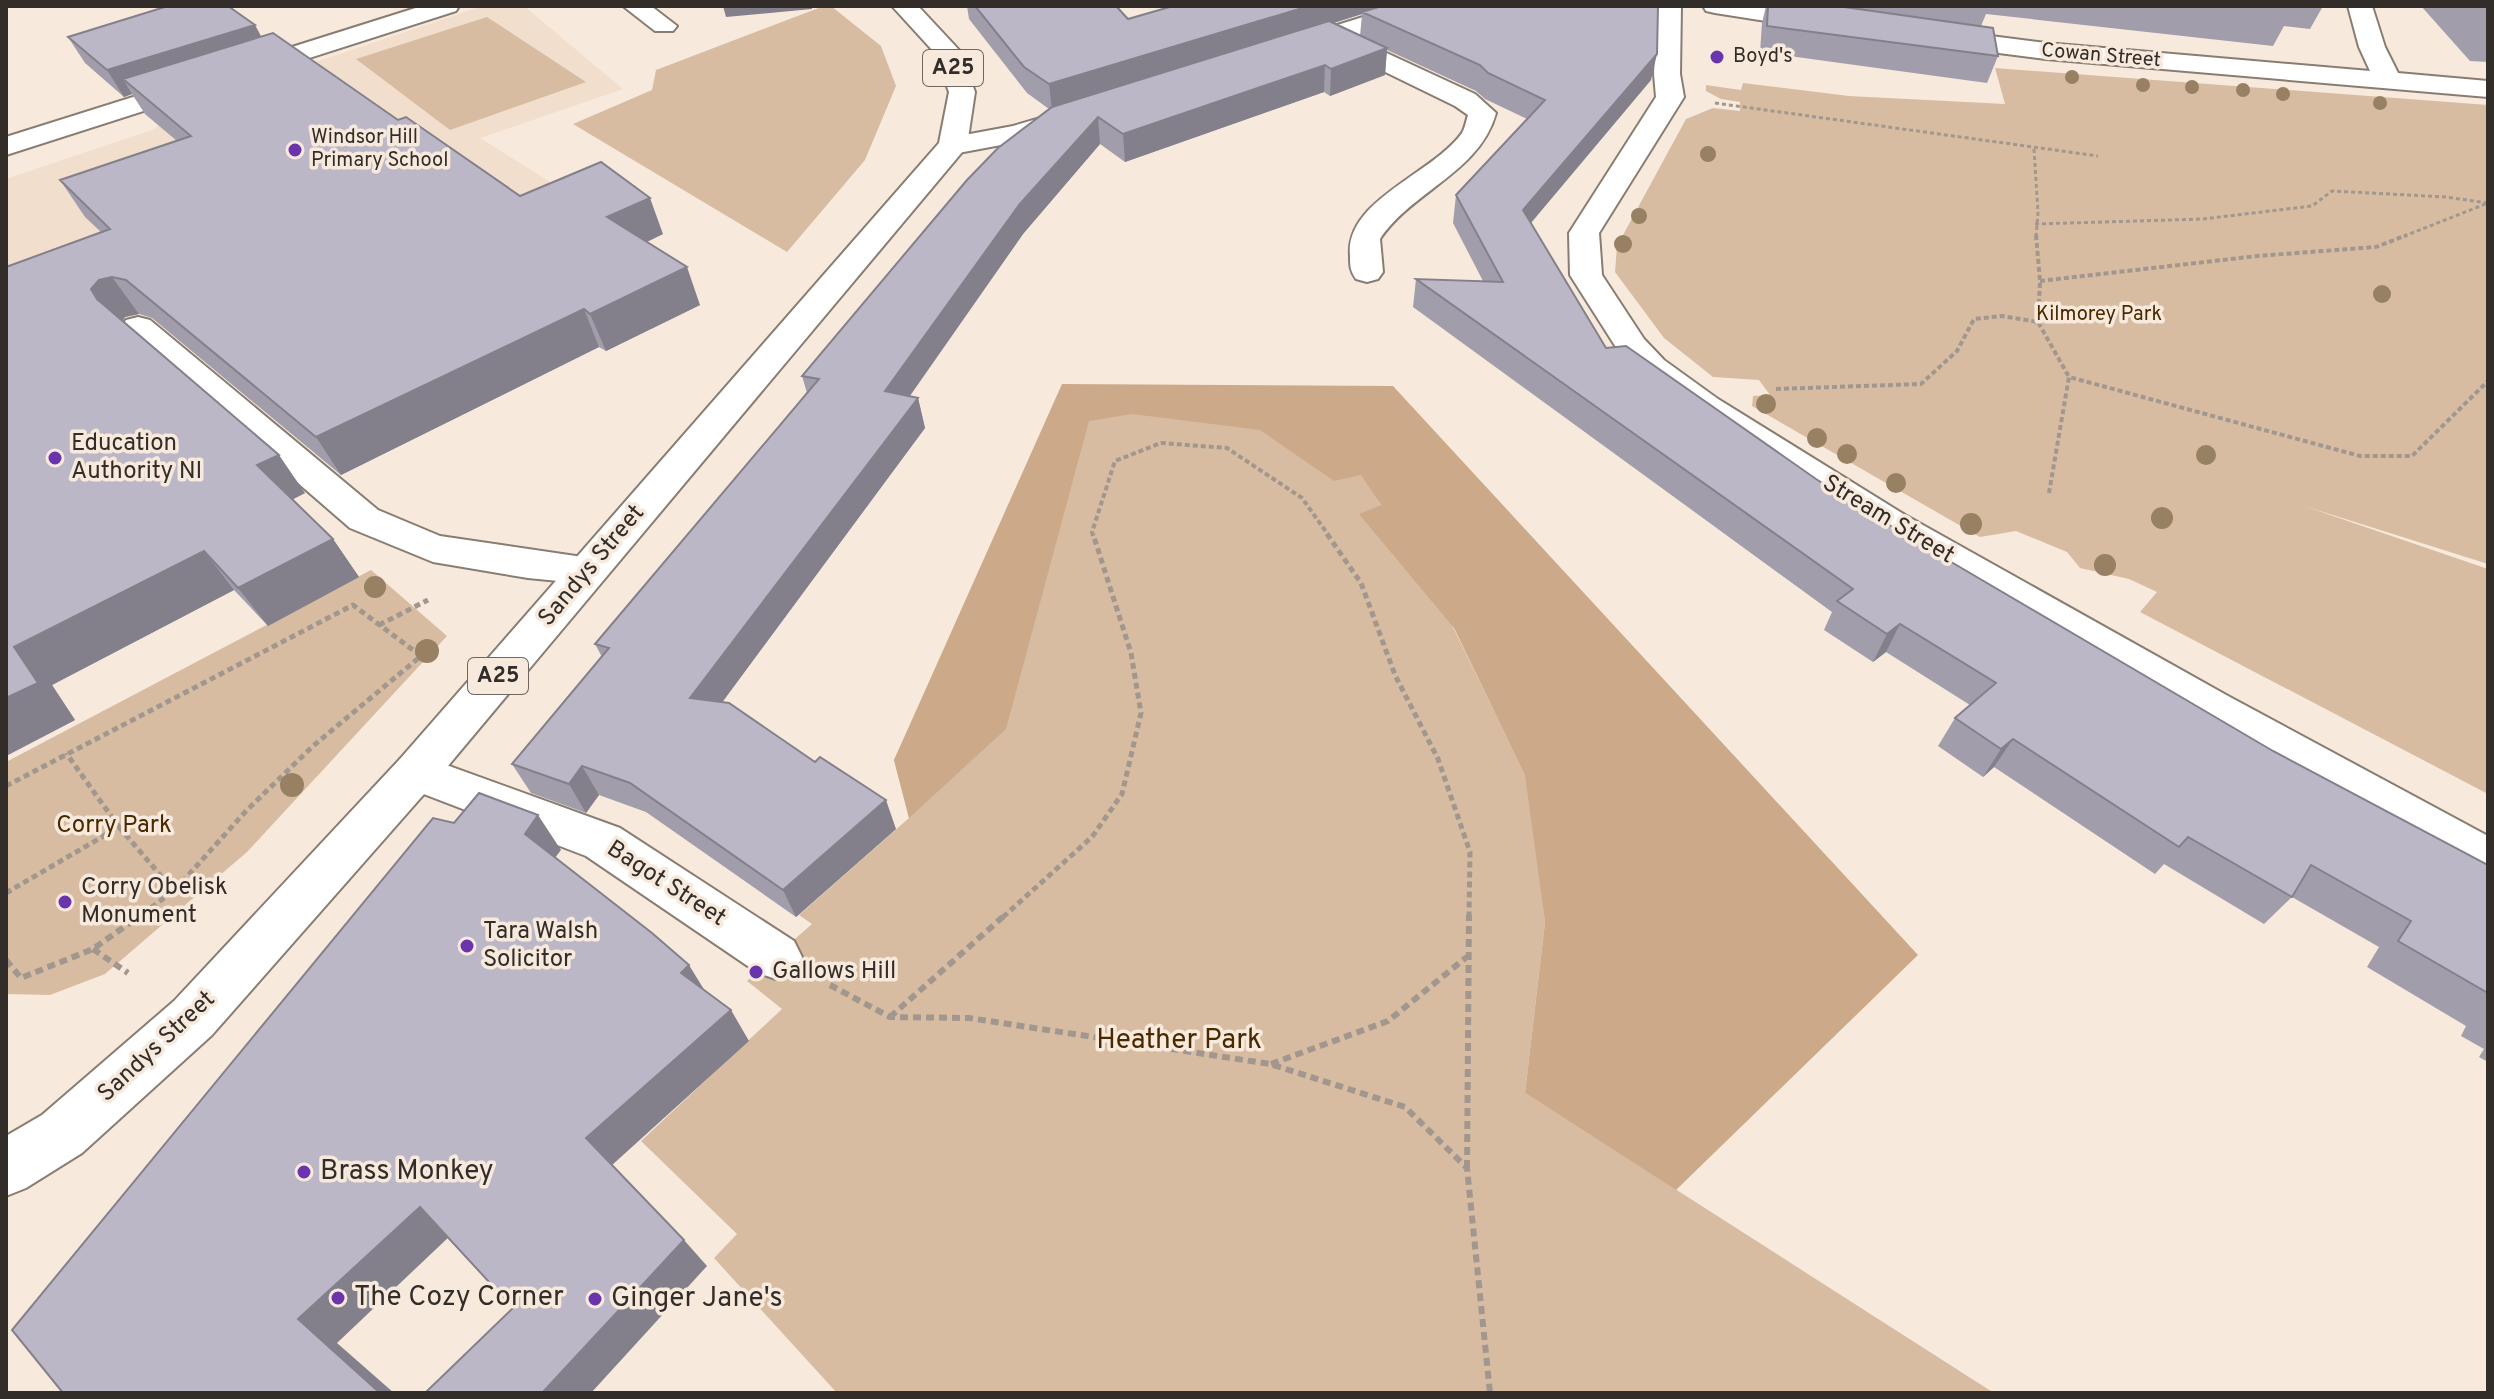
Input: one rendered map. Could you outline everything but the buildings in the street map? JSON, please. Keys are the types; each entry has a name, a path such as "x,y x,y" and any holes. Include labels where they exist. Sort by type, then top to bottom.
{"street":[{"path":"6,146 447,6"},
{"path":"635,6 664,26"},
{"name":"A25","path":"904,6 946,50 962,92 953,145"},
{"path":"1270,54 1424,6"},
{"name":"Stream Street","path":"1669,6 1667,74 1670,97 1584,233 1586,275 1631,345 1652,367 1705,407 1891,524 2212,708 2488,860"},
{"path":"1715,6 1761,9 1852,26"},
{"path":"2360,6 2372,47 2389,82"},
{"name":"Cowan Street","path":"1910,34 2010,47 2488,89"},
{"path":"1330,35 1376,60 1465,100 1482,113 1476,134 1449,162 1382,213 1364,239 1367,272"},
{"path":"953,145 1017,134 1091,111"},
{"name":"Sandys Street","path":"6,1168 62,1134 193,1018 416,772 953,145"},
{"path":"138,327 364,519 433,548 589,570"},
{"name":"Bagot Street","path":"416,772 603,842 776,957"}],"path":[{"path":"1710,103 2098,156"},
{"path":"2034,149 2038,212 2035,224 2040,281 2038,322 2069,377 2049,493"},
{"path":"2035,224 2203,219 2312,206 2332,191 2446,197 2488,203"},
{"path":"2040,281 2257,256 2376,247 2488,203"},
{"path":"1765,389 1921,384 1957,351 1974,319 2002,316 2038,322"},
{"path":"2069,377 2360,456 2412,456 2488,381"},
{"path":"890,1017 1092,837 1122,794 1141,713 1131,653 1092,532 1115,461 1161,443 1227,448 1302,498 1361,583 1395,675 1438,759 1470,852 1467,1168 1490,1393"},
{"path":"6,786 353,605 421,656 313,746 246,811 174,891 93,949 21,978 6,960"},
{"path":"66,753 119,827 174,891"},
{"path":"6,893 119,827"},
{"path":"93,949 128,973"},
{"path":"1270,1064 1388,1021 1468,956"},
{"path":"776,957 890,1017 969,1018 1270,1064 1405,1107 1467,1168"}],"shaded area":[{"name":"Windsor Hill Primary School","path":"482,6 524,6 623,89 480,138 558,187 323,283 6,306 6,179 155,129 170,111"},
{"path":"1062,384 1393,386 1918,955 1676,1190 1525,1093 1545,922 1525,775 1454,628 1359,514 1381,505 1361,475 1334,481 1260,430 1132,414 1089,421 1006,729 909,818 894,760"}],"green space":[{"path":"824,6 831,6 881,46 896,86 865,160 787,252 573,124 652,90 656,70"},
{"path":"487,17 586,82 450,130 356,59"},
{"name":"Kilmorey Park","path":"1995,68 2488,105 2488,564 2304,506 2488,569 2488,794 2140,612 2157,592 2129,579 2080,568 2067,552 2016,531 1980,537 1752,406 1753,396 1770,395 1759,380 1713,377 1664,338 1615,272 1617,246 1686,119 1713,108 1740,111 1740,102 1721,99 1706,91 1706,85 1741,90 1743,83 1849,96 2005,104"},
{"name":"Heather Park","path":"1069,385 1260,400 1364,477 1450,621 1528,780 1545,922 1525,1093 1994,1393 837,1393 714,1258 737,1234 641,1141 782,1009 747,981 812,924 799,915 909,818 894,760"},
{"name":"Corry Park","path":"371,570 447,636 247,852 105,974 50,995 6,994 6,762"}],"place":[{"name":"Boyd's","path":"1717,57"},
{"name":"Windsor Hill Primary School","path":"295,150"},
{"name":"Education Authority NI","path":"55,458"},
{"name":"Corry Obelisk Monument","path":"65,902"},
{"name":"Tara Walsh Solicitor","path":"467,946"},
{"name":"Gallows Hill","path":"756,972"},
{"name":"Brass Monkey","path":"304,1172"},
{"name":"The Cozy Corner","path":"338,1298"},
{"name":"Ginger Jane's","path":"595,1299"}]}
